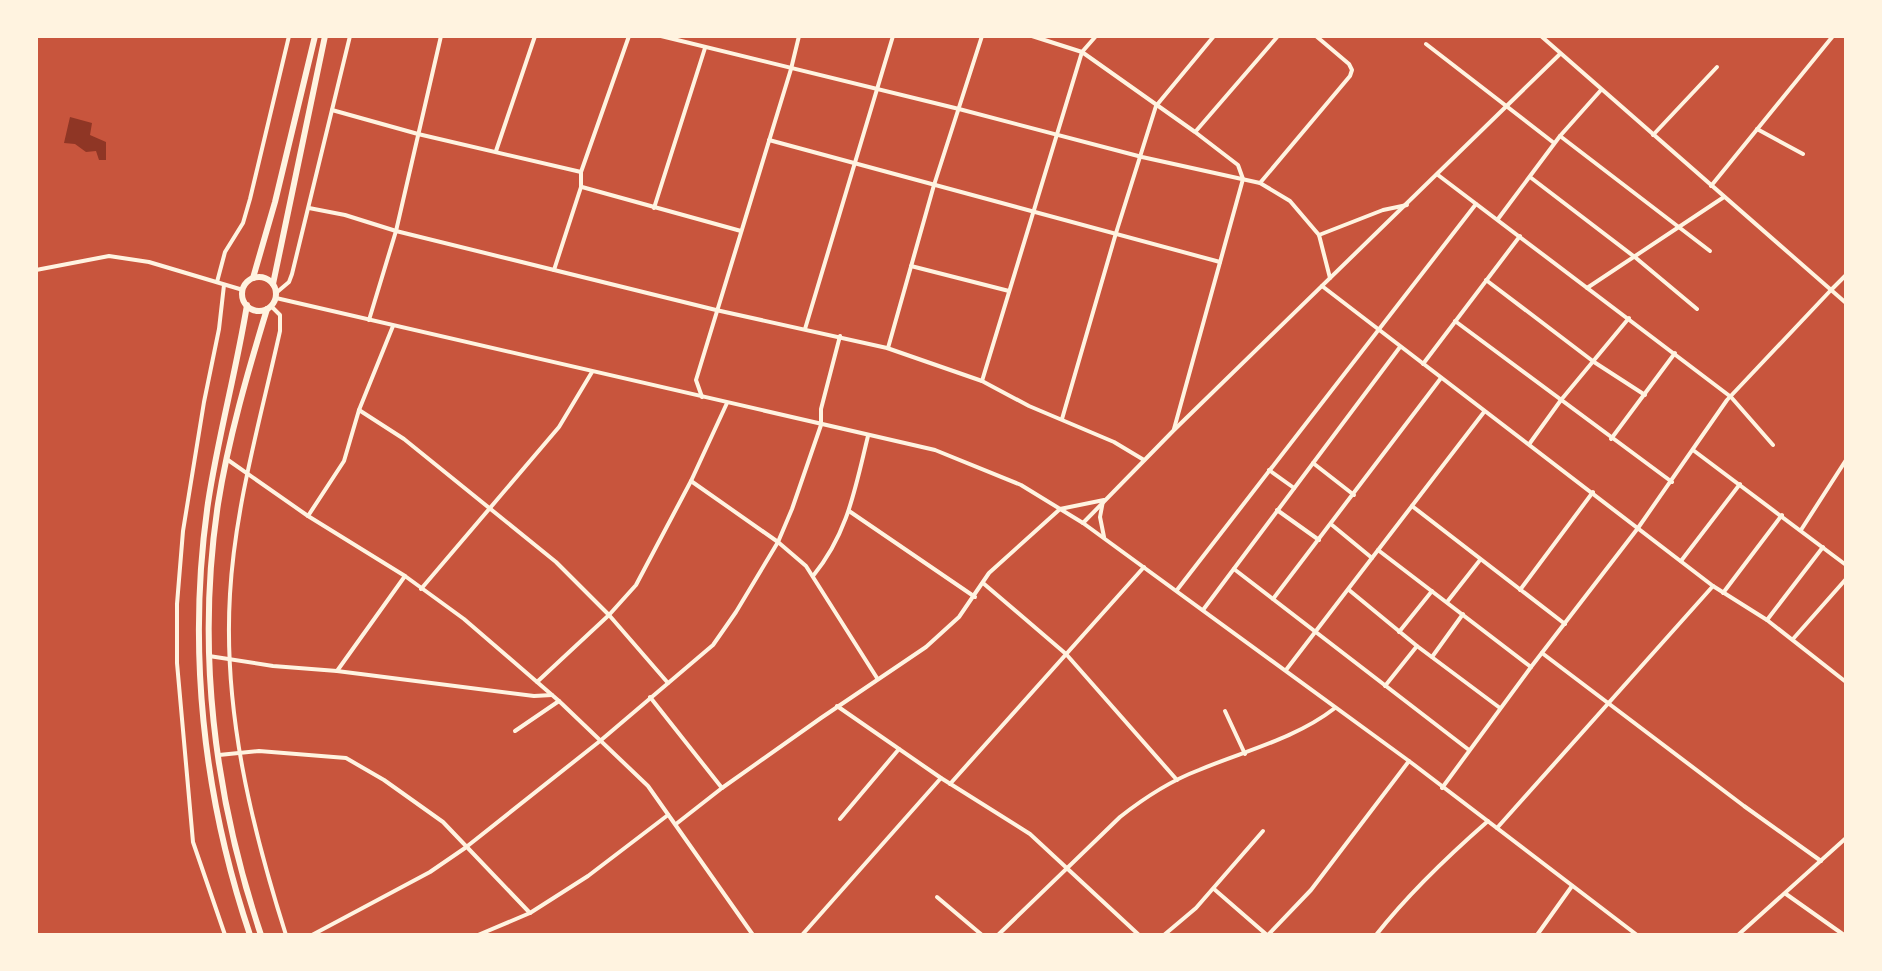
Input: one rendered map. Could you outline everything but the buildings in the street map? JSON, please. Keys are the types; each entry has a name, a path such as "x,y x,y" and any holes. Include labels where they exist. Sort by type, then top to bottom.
{"main road":[{"path":"269,307 258,311 247,305 243,290 253,278 283,174 315,36"},
{"path":"261,935 233,842 220,779 211,705 210,574 218,503 269,307 276,295 273,284 325,36"},
{"path":"253,278 265,278 273,284"},
{"path":"247,305 208,501 198,615 200,690 210,780 235,891 250,935"}],"street":[{"path":"216,283 225,252 243,223 289,36"},
{"path":"350,36 289,282 276,295 393,326 935,450 1021,485 1083,523 1177,590 1637,935"},
{"path":"369,320 396,231 441,36"},
{"path":"496,151 535,36"},
{"path":"554,270 581,187 581,172 629,36"},
{"path":"661,36 1142,157 1260,183 1290,201 1319,235 1330,278"},
{"path":"702,397 696,380 799,36"},
{"path":"805,330 893,36"},
{"path":"887,348 934,185 982,36"},
{"path":"1032,36 1082,52 1238,165 1243,179 1173,431"},
{"path":"982,381 1082,52 1096,36"},
{"path":"1062,419 1156,106 1214,36"},
{"path":"1195,132 1278,36"},
{"path":"1260,183 1350,76 1352,70 1349,64 1316,36"},
{"path":"1541,36 1846,303"},
{"path":"1711,186 1833,36"},
{"path":"1426,44 1505,108 1555,143"},
{"path":"654,208 705,48"},
{"path":"1083,523 1173,431 1560,54"},
{"path":"1653,135 1717,67"},
{"path":"1498,220 1560,136 1601,90"},
{"path":"332,110 418,134 581,172"},
{"path":"1757,129 1803,154"},
{"path":"1560,136 1710,251"},
{"path":"769,140 1220,262"},
{"path":"1438,175 1731,397 1773,445"},
{"path":"1530,177 1697,309"},
{"path":"581,187 741,231"},
{"path":"1587,288 1724,197"},
{"path":"1177,590 1476,204"},
{"path":"1319,235 1374,213 1407,205"},
{"path":"309,208 716,310 887,348 982,381 1029,406 1114,442 1144,460"},
{"path":"1423,364 1520,236"},
{"path":"36,270 109,256 149,262 243,290"},
{"path":"911,266 1010,291"},
{"path":"1442,788 1672,482 1731,397 1846,275"},
{"path":"1486,280 1594,362 1645,395"},
{"path":"224,285 183,531 177,604 177,663 193,842 225,935"},
{"path":"1322,286 1713,586 1767,620 1846,682"},
{"path":"269,307 280,315 280,331 248,474 230,594 230,659 240,753 264,865 286,935"},
{"path":"1530,443 1629,318"},
{"path":"1455,321 1672,482"},
{"path":"308,516 344,461 359,410 393,326"},
{"path":"312,935 430,872 465,848 600,741 713,645 778,542 792,509 821,425 821,409 840,336"},
{"path":"1203,610 1400,347"},
{"path":"1611,439 1675,353"},
{"path":"421,589 559,427 592,372"},
{"path":"1273,599 1441,378"},
{"path":"537,682 609,615 636,585 691,481 727,403"},
{"path":"359,410 404,439 437,469 491,508 556,562 609,615 668,683"},
{"path":"1286,670 1484,411"},
{"path":"813,576 832,553 849,511 868,436"},
{"path":"1693,450 1846,565"},
{"path":"228,460 308,516 405,576 464,619 559,701 648,786 753,935"},
{"path":"1801,530 1846,460"},
{"path":"1313,463 1354,495"},
{"path":"1269,470 1294,488"},
{"path":"691,481 778,542 806,566 877,678"},
{"path":"1681,561 1740,484"},
{"path":"1520,590 1593,492"},
{"path":"676,824 837,706 926,647 959,617 989,573 1060,509 1104,501"},
{"path":"1104,501 1100,517 1105,539"},
{"path":"1412,506 1565,624"},
{"path":"1277,510 1319,540"},
{"path":"849,511 975,597"},
{"path":"1723,593 1782,515"},
{"path":"1332,525 1372,558"},
{"path":"1767,620 1823,547"},
{"path":"1378,550 1531,667"},
{"path":"1447,602 1480,559"},
{"path":"950,784 1144,567"},
{"path":"1234,569 1469,750"},
{"path":"337,671 405,576"},
{"path":"1793,639 1846,579"},
{"path":"983,583 1066,654 1177,780"},
{"path":"1497,828 1713,586"},
{"path":"1349,590 1500,708"},
{"path":"1399,632 1432,591"},
{"path":"1432,657 1463,614"},
{"path":"1385,686 1417,646"},
{"path":"1542,653 1821,861"},
{"path":"209,656 534,696 552,695"},
{"path":"650,697 722,788"},
{"path":"515,731 559,701"},
{"path":"837,706 950,784 1030,834 1139,935"},
{"path":"998,935 1131,809 1177,780 1245,754 1322,718 1335,708"},
{"path":"1225,711 1245,754"},
{"path":"840,819 899,749"},
{"path":"218,755 259,751 346,758 436,816 530,913"},
{"path":"1214,889 1268,935 1311,890 1409,761"},
{"path":"802,935 941,778"},
{"path":"478,935 530,913 588,876 669,814"},
{"path":"1376,935 1395,910 1451,853 1488,821"},
{"path":"1164,935 1196,908 1263,831"},
{"path":"1738,935 1846,838"},
{"path":"1537,935 1572,886"},
{"path":"1786,894 1844,935"},
{"path":"937,897 982,935"}],"shaded area":[{"path":"70,117 92,123 90,135 106,142 106,160 99,160 96,151 86,152 75,144 64,143"}]}
